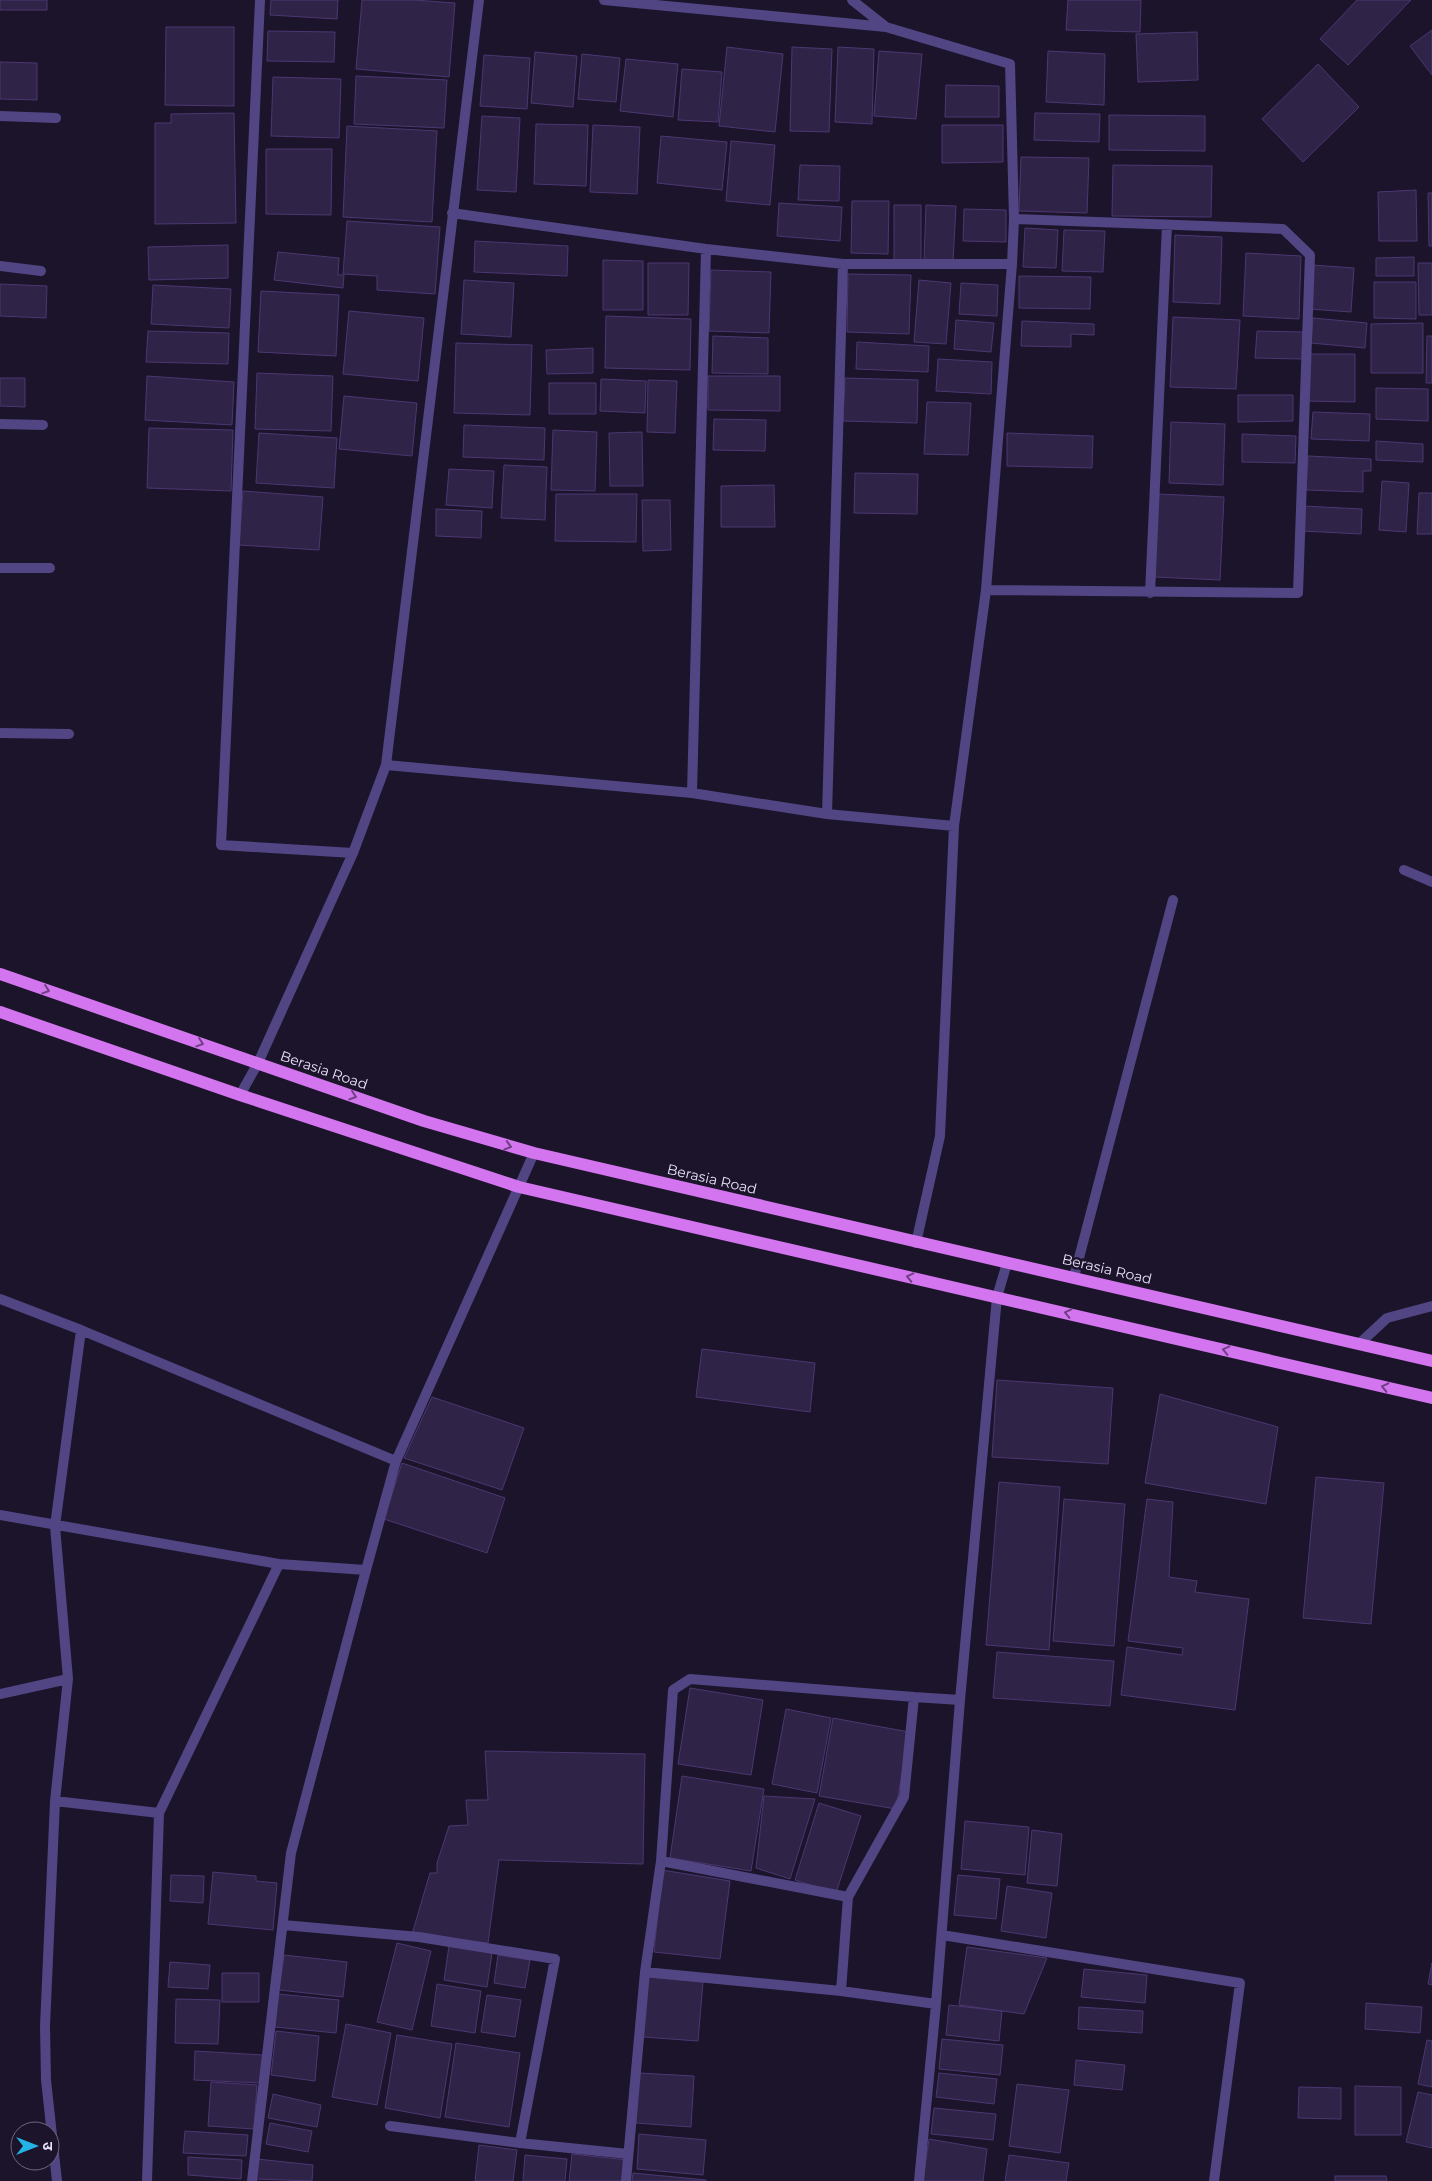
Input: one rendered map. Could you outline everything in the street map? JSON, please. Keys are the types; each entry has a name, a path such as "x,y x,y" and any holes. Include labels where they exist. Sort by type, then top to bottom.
{"main road":[{"name":"Berasia Road","path":"0,974 424,1121 534,1153 1432,1361"},
{"path":"0,1012 240,1095 519,1187 1432,1398"}],"street":[{"path":"260,0 221,845 353,853"},
{"path":"240,1095 258,1063 353,853 386,765 479,0"},
{"path":"604,0 886,27 1010,64 1014,219 1012,264 986,590 954,826 940,1136 916,1243"},
{"path":"852,0 886,27"},
{"path":"0,116 56,118"},
{"path":"452,213 706,249 843,264 1012,264"},
{"path":"986,590 1298,592 1310,255 1283,229 1014,219"},
{"path":"1150,592 1167,225"},
{"path":"692,793 706,249"},
{"path":"827,814 843,264"},
{"path":"0,266 41,271"},
{"path":"0,424 43,425"},
{"path":"0,568 50,568"},
{"path":"0,733 69,734"},
{"path":"386,765 692,793 827,814 954,826"},
{"path":"1404,870 1432,882"},
{"path":"1074,1277 1173,900"},
{"path":"252,2181 291,1853 366,1570 396,1461 534,1153"},
{"path":"918,2181 936,2004 960,1700 997,1297 1007,1263"},
{"path":"0,1299 81,1330 396,1461"},
{"path":"1359,1344 1387,1318 1432,1306"},
{"path":"57,2181 46,2080 45,2035 55,1802 68,1679 55,1526 81,1330"},
{"path":"0,1515 280,1564 366,1570"},
{"path":"147,2181 159,1813 280,1564"},
{"path":"0,1694 68,1679"},
{"path":"626,2181 645,1972 661,1861 673,1690 690,1679 960,1700"},
{"path":"841,1991 848,1897 904,1797 914,1697"},
{"path":"55,1802 159,1813"},
{"path":"661,1861 848,1897"},
{"path":"283,1925 419,1937 555,1959 520,2143"},
{"path":"942,1935 1240,1983 1214,2181"},
{"path":"645,1972 841,1991 936,2004"},
{"path":"390,2126 520,2143 628,2154"}],"building":[{"path":"0,0 47,0 47,10 0,10"},
{"path":"271,0 338,0 337,19 270,15"},
{"path":"362,0 414,0 455,3 449,77 356,69"},
{"path":"1068,0 1141,0 1140,32 1066,30"},
{"path":"1357,0 1411,0 1348,65 1320,39"},
{"path":"166,27 234,27 234,106 165,105"},
{"path":"1432,30 1432,75 1410,46"},
{"path":"268,31 335,32 334,62 267,61"},
{"path":"1197,32 1198,80 1138,82 1136,34"},
{"path":"727,47 783,54 775,132 719,126"},
{"path":"792,47 832,49 829,132 790,131"},
{"path":"838,47 874,49 872,124 835,122"},
{"path":"879,51 922,54 916,119 874,116"},
{"path":"1048,51 1105,54 1104,105 1046,102"},
{"path":"535,52 577,56 573,107 531,103"},
{"path":"582,54 620,58 616,102 578,99"},
{"path":"484,55 530,58 527,109 480,106"},
{"path":"626,59 678,64 673,117 620,111"},
{"path":"0,62 37,63 37,100 0,99"},
{"path":"1318,64 1359,107 1303,162 1262,119"},
{"path":"682,69 722,72 718,122 678,120"},
{"path":"356,76 447,80 444,128 354,124"},
{"path":"273,77 341,79 339,138 271,136"},
{"path":"946,85 999,86 999,117 945,117"},
{"path":"234,113 236,223 155,224 155,123 171,123 171,114"},
{"path":"1035,113 1100,114 1099,142 1034,140"},
{"path":"1109,115 1205,116 1205,151 1109,150"},
{"path":"482,116 520,118 516,192 477,190"},
{"path":"536,124 588,125 586,186 534,184"},
{"path":"593,125 640,127 637,194 590,192"},
{"path":"942,125 1003,125 1003,162 942,163"},
{"path":"347,126 437,131 432,222 343,217"},
{"path":"661,136 727,142 722,190 657,183"},
{"path":"731,141 775,145 770,205 726,201"},
{"path":"266,149 332,149 331,215 266,214"},
{"path":"1021,157 1089,158 1087,213 1019,211"},
{"path":"800,165 840,166 839,201 798,200"},
{"path":"1113,165 1212,166 1211,217 1112,216"},
{"path":"1416,190 1417,241 1379,241 1378,192"},
{"path":"1428,193 1432,193 1432,246 1429,246"},
{"path":"852,201 889,201 888,254 851,253"},
{"path":"779,203 842,207 840,241 777,236"},
{"path":"894,205 921,205 921,261 894,261"},
{"path":"926,205 956,206 953,262 924,260"},
{"path":"964,209 1006,210 1006,242 963,241"},
{"path":"347,221 440,227 435,294 377,290 377,276 343,274"},
{"path":"1025,228 1058,230 1056,268 1023,267"},
{"path":"1064,230 1105,231 1103,272 1062,271"},
{"path":"1175,235 1222,237 1220,304 1173,302"},
{"path":"475,241 568,246 567,276 474,272"},
{"path":"228,245 228,278 149,280 148,247"},
{"path":"278,252 339,258 338,275 344,275 343,288 274,280"},
{"path":"1246,253 1301,256 1299,319 1243,316"},
{"path":"1414,257 1414,276 1376,276 1376,258"},
{"path":"603,260 643,261 643,310 603,310"},
{"path":"648,263 689,263 688,315 648,315"},
{"path":"1418,263 1432,263 1432,315 1419,315"},
{"path":"1312,265 1354,268 1351,312 1309,309"},
{"path":"711,270 771,272 769,333 709,331"},
{"path":"848,274 911,275 909,334 847,332"},
{"path":"1019,276 1091,277 1090,309 1019,308"},
{"path":"464,280 514,283 511,337 461,334"},
{"path":"919,280 951,283 946,344 914,342"},
{"path":"1374,282 1416,282 1416,319 1374,318"},
{"path":"961,283 998,285 997,316 959,314"},
{"path":"0,284 47,286 46,318 0,316"},
{"path":"153,285 231,289 229,328 151,324"},
{"path":"261,291 339,295 336,356 258,352"},
{"path":"349,311 424,318 418,381 343,374"},
{"path":"606,316 691,319 690,370 605,368"},
{"path":"1173,317 1240,320 1236,389 1170,387"},
{"path":"1313,318 1367,323 1365,348 1311,343"},
{"path":"956,320 994,323 991,352 954,349"},
{"path":"1022,321 1094,324 1094,335 1071,334 1071,347 1021,346"},
{"path":"1423,323 1423,373 1371,373 1371,324"},
{"path":"148,331 229,333 228,364 146,362"},
{"path":"1257,331 1303,332 1302,359 1255,358"},
{"path":"713,336 768,338 768,374 712,373"},
{"path":"1427,336 1432,336 1432,383 1426,383"},
{"path":"857,342 929,346 928,372 856,369"},
{"path":"456,343 532,345 530,415 454,413"},
{"path":"593,348 593,373 547,374 546,350"},
{"path":"1306,354 1355,354 1355,402 1306,401"},
{"path":"938,359 992,362 991,394 936,391"},
{"path":"257,373 333,376 331,431 255,429"},
{"path":"147,376 234,382 232,425 145,420"},
{"path":"708,376 780,376 780,411 708,410"},
{"path":"0,378 25,378 25,407 0,406"},
{"path":"845,378 918,380 917,423 843,421"},
{"path":"601,379 646,381 645,413 600,411"},
{"path":"648,380 677,381 675,433 647,432"},
{"path":"549,383 596,383 596,414 549,414"},
{"path":"1376,388 1428,389 1428,421 1376,419"},
{"path":"1238,395 1293,395 1293,421 1238,422"},
{"path":"344,396 417,403 412,456 339,449"},
{"path":"927,402 971,403 968,455 924,454"},
{"path":"1313,412 1370,414 1369,441 1311,439"},
{"path":"714,419 766,420 765,451 713,450"},
{"path":"1171,422 1225,424 1223,485 1169,483"},
{"path":"464,425 545,428 544,460 463,457"},
{"path":"149,428 233,430 231,491 147,488"},
{"path":"553,430 597,432 595,491 551,490"},
{"path":"642,432 643,486 610,486 609,433"},
{"path":"259,433 337,438 334,488 256,483"},
{"path":"1007,433 1093,436 1092,468 1007,466"},
{"path":"1242,434 1296,436 1295,463 1242,462"},
{"path":"1376,441 1423,444 1423,462 1376,460"},
{"path":"1308,456 1371,459 1371,471 1363,471 1363,492 1306,490"},
{"path":"504,465 547,467 545,520 501,518"},
{"path":"449,469 494,471 492,508 446,505"},
{"path":"855,473 918,474 917,514 854,513"},
{"path":"1382,481 1409,483 1406,532 1379,530"},
{"path":"774,485 775,527 721,527 721,486"},
{"path":"243,491 323,497 319,550 239,545"},
{"path":"1419,493 1432,493 1432,534 1417,534"},
{"path":"556,494 637,494 636,542 555,541"},
{"path":"1158,494 1224,497 1220,580 1155,577"},
{"path":"642,500 670,500 671,550 643,551"},
{"path":"1303,506 1362,509 1361,534 1302,531"},
{"path":"436,509 482,511 481,538 436,536"},
{"path":"702,1349 815,1363 810,1412 696,1397"},
{"path":"997,1380 1113,1388 1108,1464 992,1457"},
{"path":"1160,1394 1278,1427 1266,1504 1145,1483"},
{"path":"432,1397 524,1428 502,1490 404,1458"},
{"path":"402,1463 505,1498 487,1553 384,1519"},
{"path":"1316,1477 1384,1483 1371,1624 1303,1618"},
{"path":"999,1482 1060,1487 1049,1650 986,1645"},
{"path":"1064,1499 1125,1504 1114,1646 1053,1641"},
{"path":"1147,1499 1173,1502 1169,1577 1197,1581 1195,1592 1249,1599 1235,1710 1121,1695 1127,1647 1182,1655 1183,1648 1128,1641"},
{"path":"997,1652 1114,1661 1110,1706 993,1698"},
{"path":"690,1688 763,1700 751,1775 678,1764"},
{"path":"786,1709 831,1718 817,1793 772,1784"},
{"path":"833,1718 909,1732 896,1809 819,1796"},
{"path":"485,1751 645,1754 643,1864 499,1860 488,1943 412,1934 430,1873 437,1873 437,1863 449,1826 468,1825 466,1800 488,1800"},
{"path":"682,1776 764,1789 751,1871 670,1858"},
{"path":"764,1796 815,1799 790,1879 756,1868"},
{"path":"819,1803 861,1816 836,1893 795,1880"},
{"path":"965,1821 1029,1827 1025,1875 961,1869"},
{"path":"1032,1830 1062,1834 1057,1886 1027,1883"},
{"path":"662,1870 730,1881 720,1959 654,1952"},
{"path":"213,1872 256,1876 256,1881 277,1883 273,1930 208,1924"},
{"path":"171,1875 204,1876 203,1903 170,1901"},
{"path":"958,1875 1000,1879 996,1919 954,1915"},
{"path":"1007,1886 1052,1893 1046,1938 1001,1931"},
{"path":"397,1943 431,1951 412,2030 377,2022"},
{"path":"449,1946 492,1953 487,1987 444,1980"},
{"path":"967,1947 1047,1958 1024,2014 959,2005"},
{"path":"284,1955 347,1962 343,1997 279,1990"},
{"path":"498,1955 530,1960 525,1988 494,1983"},
{"path":"170,1962 210,1965 208,1989 168,1987"},
{"path":"1432,1963 1432,1985 1428,1984"},
{"path":"1084,1969 1147,1975 1145,2003 1081,1997"},
{"path":"222,1973 259,1973 259,2002 222,2002"},
{"path":"648,1977 703,1982 698,2041 643,2037"},
{"path":"437,1984 481,1991 475,2033 431,2026"},
{"path":"278,1994 339,2000 336,2033 275,2027"},
{"path":"487,1995 521,2000 515,2037 481,2032"},
{"path":"176,1999 220,2000 218,2044 175,2043"},
{"path":"1366,2003 1422,2007 1420,2033 1365,2029"},
{"path":"949,2005 1002,2011 999,2041 946,2035"},
{"path":"1079,2007 1143,2011 1142,2033 1078,2029"},
{"path":"346,2024 391,2033 377,2105 332,2097"},
{"path":"276,2031 319,2036 315,2081 271,2075"},
{"path":"397,2035 452,2044 440,2118 385,2108"},
{"path":"942,2039 1003,2045 1000,2075 939,2069"},
{"path":"1427,2040 1432,2041 1432,2087 1418,2084"},
{"path":"456,2043 520,2053 509,2127 445,2117"},
{"path":"195,2051 263,2055 261,2083 194,2080"},
{"path":"1076,2060 1125,2065 1122,2090 1074,2085"},
{"path":"639,2073 694,2076 691,2127 636,2123"},
{"path":"939,2073 997,2079 994,2104 936,2097"},
{"path":"211,2082 257,2085 254,2129 208,2126"},
{"path":"1017,2084 1069,2090 1060,2153 1009,2146"},
{"path":"1355,2086 1401,2087 1401,2135 1355,2135"},
{"path":"1299,2087 1341,2088 1341,2119 1298,2118"},
{"path":"1418,2092 1432,2095 1432,2148 1406,2142"},
{"path":"273,2094 321,2105 317,2127 268,2118"},
{"path":"934,2108 996,2114 993,2140 931,2134"},
{"path":"270,2123 312,2131 308,2152 266,2144"},
{"path":"185,2131 248,2135 246,2156 183,2153"},
{"path":"639,2134 706,2140 703,2175 637,2169"},
{"path":"929,2139 987,2149 983,2181 923,2181"},
{"path":"479,2145 517,2150 513,2181 475,2181"},
{"path":"572,2154 627,2160 624,2181 569,2181"},
{"path":"525,2155 567,2159 565,2181 523,2181"},
{"path":"1009,2155 1069,2163 1066,2181 1005,2181"},
{"path":"188,2157 242,2160 241,2179 188,2175"},
{"path":"257,2159 313,2165 312,2181 255,2179"},
{"path":"633,2173 706,2180 706,2181 632,2181"},
{"path":"1335,2176 1386,2176 1387,2181 1335,2181"}]}
